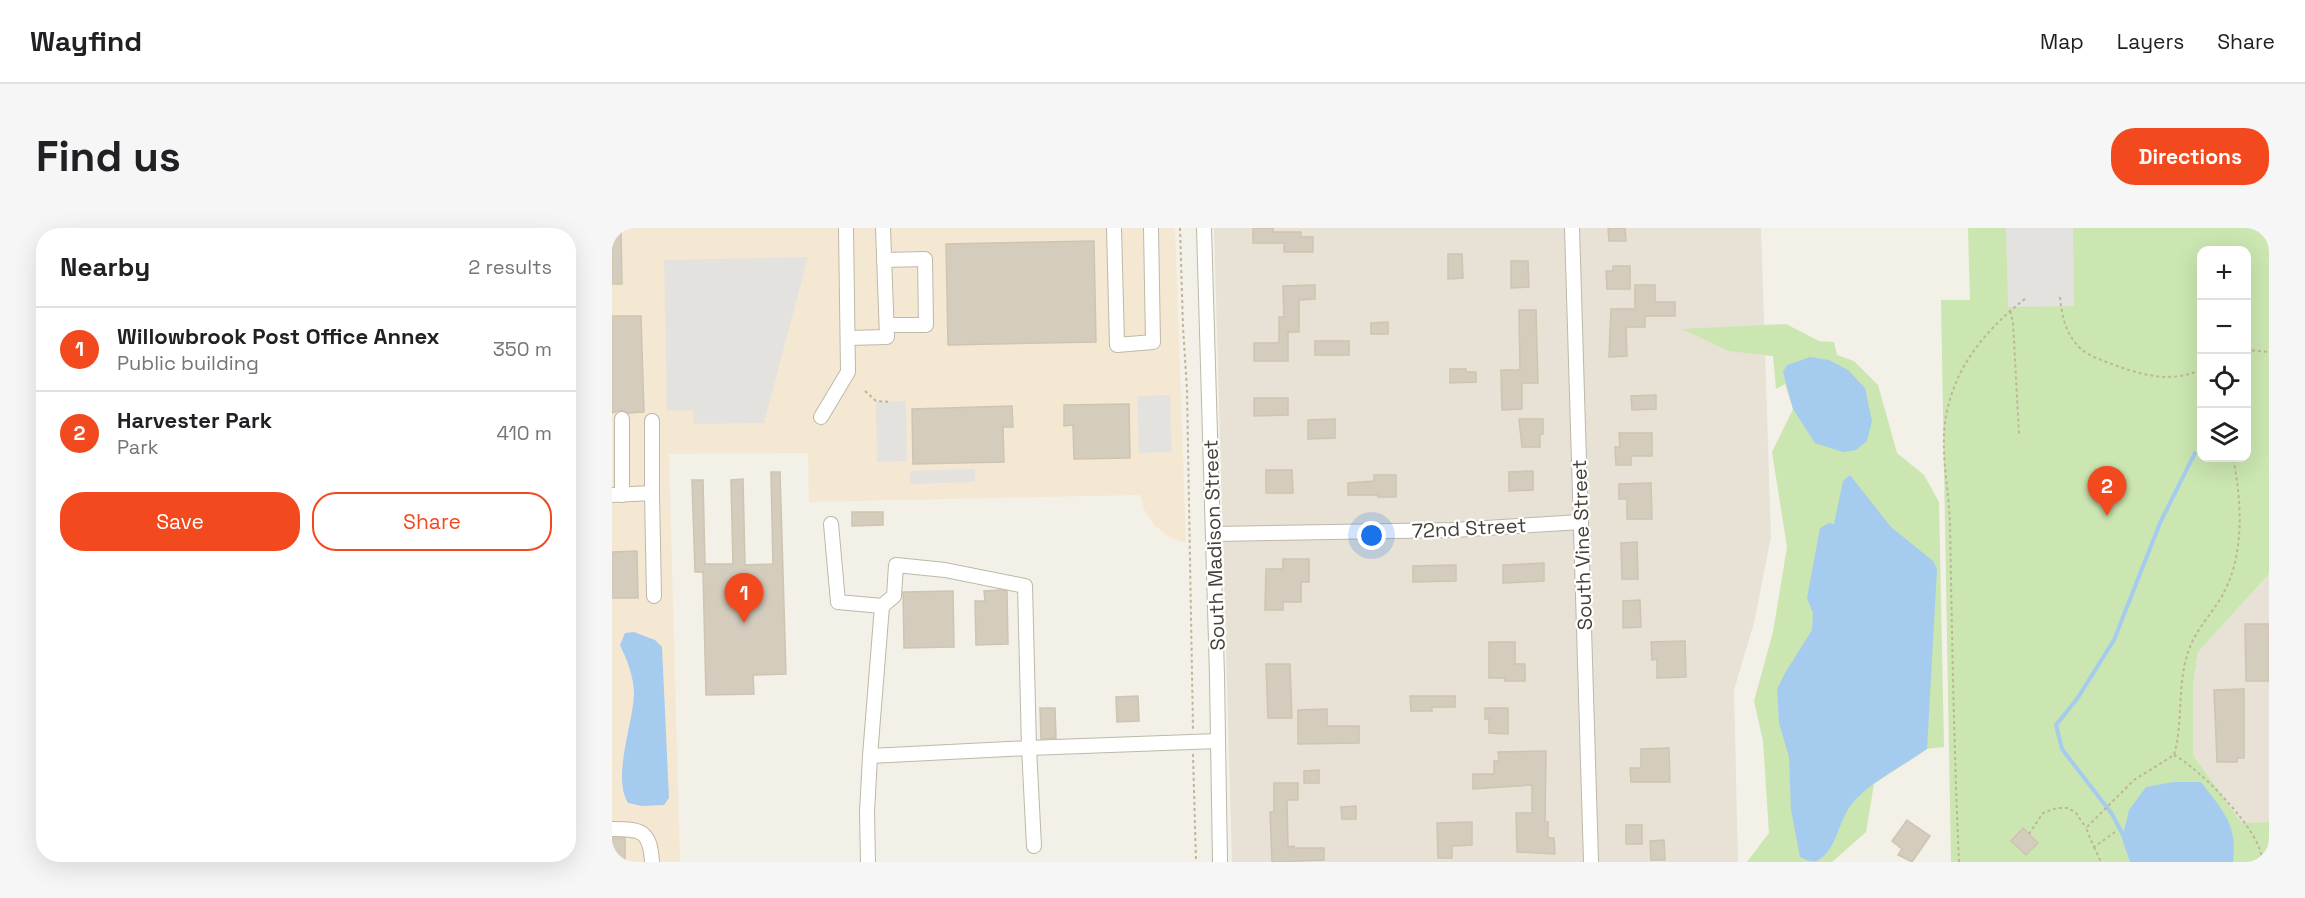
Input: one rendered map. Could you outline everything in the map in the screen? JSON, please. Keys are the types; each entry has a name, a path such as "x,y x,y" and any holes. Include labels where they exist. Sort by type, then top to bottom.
{"street":[{"path":"822,417 848,372 846,228"},
{"path":"848,338 887,337 883,228"},
{"path":"1114,228 1117,345 1153,342 1151,228"},
{"name":"South Madison Street","path":"1204,228 1220,862"},
{"name":"South Vine Street","path":"1572,228 1591,862"},
{"path":"884,260 925,259 926,325 887,325"},
{"path":"622,419 617,495 652,493"},
{"path":"652,421 654,596"},
{"name":"72nd Street","path":"1213,534 1454,530 1581,522"},
{"path":"831,524 838,602 882,606 894,596 896,565 945,570 1026,586 1029,748 1034,846"},
{"path":"868,862 867,812 870,756 882,606"},
{"path":"870,756 1218,741"},
{"path":"612,829 631,829 647,836 652,862"}],"path":[{"path":"1180,228 1183,327 1188,390 1196,862"},
{"path":"2060,297 2063,322 2080,348 2093,357 2141,375 2167,378 2197,372"},
{"path":"1959,862 1950,520 1943,428 1955,382 1972,351 1992,327 2026,298"},
{"path":"2010,311 2013,322 2019,434"},
{"path":"2251,349 2269,352"},
{"path":"865,391 876,401 891,402"},
{"path":"2086,828 2134,780 2174,755 2179,735 2183,676 2190,646 2222,596 2234,570 2241,515 2234,462"},
{"path":"2174,755 2186,762 2241,817 2259,844 2262,862"},
{"path":"2029,834 2043,813 2057,808 2068,808 2076,813 2086,828 2101,862"},
{"path":"2094,847 2115,832"}],"shaded area":[{"path":"612,228 1175,228 1186,543 1171,538 1155,526 1144,509 1140,495 809,502 808,453 669,454 680,862 612,862"},
{"path":"1214,228 1761,228 1771,537 1754,623 1734,690 1738,862 1232,862"},
{"path":"2006,228 2073,228 2074,306 2008,307"},
{"path":"808,257 764,423 693,424 693,410 667,411 664,260"},
{"path":"1170,395 1172,452 1139,453 1137,396"},
{"path":"906,401 907,461 877,462 876,402"},
{"path":"975,469 975,482 910,484 910,471"},
{"path":"2269,574 2269,822 2242,823 2193,755 2193,684 2198,652"}],"green space":[{"path":"1968,228 2269,228 2269,574 2198,652 2193,684 2193,755 2242,823 2269,822 2269,862 1951,862 1941,300 1970,300"},
{"path":"1786,324 1819,341 1834,342 1837,355 1854,361 1878,385 1897,453 1924,475 1939,502 1944,747 1927,749 1874,784 1866,832 1832,862 1747,862 1769,833 1763,741 1754,701 1773,632 1787,547 1772,452 1793,409 1785,384 1776,389 1773,356 1729,351 1682,329"}],"water":[{"path":"1810,357 1829,360 1848,370 1865,388 1872,421 1867,441 1856,450 1843,452 1815,443 1793,409 1783,372 1787,365"},
{"path":"1850,475 1891,527 1933,561 1937,569 1927,749 1877,781 1859,796 1847,812 1829,850 1817,861 1813,861 1800,857 1791,810 1789,757 1779,723 1777,689 1812,630 1813,613 1807,598 1820,528 1829,523 1834,524 1843,481"},
{"path":"634,632 655,640 662,647 669,798 664,805 642,806 628,803 624,792 623,765 634,688 628,663 620,645 625,633"},
{"path":"2173,782 2201,782 2216,801 2231,827 2233,862 2130,862 2122,839 2129,810 2146,787"}],"building":[{"path":"612,228 621,228 622,284 612,284"},
{"path":"1253,228 1273,228 1273,232 1301,232 1301,237 1313,237 1313,252 1284,252 1284,243 1253,243"},
{"path":"1608,228 1625,228 1626,241 1609,241"},
{"path":"1094,241 1096,342 948,345 946,244"},
{"path":"1448,254 1462,254 1463,278 1448,279"},
{"path":"1511,261 1528,261 1529,287 1511,288"},
{"path":"1613,266 1630,266 1630,289 1607,289 1606,271 1613,271"},
{"path":"1315,285 1315,299 1299,300 1299,332 1288,332 1288,361 1254,361 1254,343 1279,343 1279,317 1284,317 1283,286"},
{"path":"1635,285 1655,285 1655,302 1675,302 1675,316 1645,316 1645,327 1626,327 1627,356 1609,357 1611,309 1635,309"},
{"path":"1519,310 1536,310 1538,383 1522,383 1522,409 1502,410 1501,370 1520,370"},
{"path":"612,316 641,316 644,412 628,413 621,410 612,413"},
{"path":"1388,322 1388,334 1371,334 1371,323"},
{"path":"1315,341 1349,341 1349,355 1315,355"},
{"path":"1450,369 1466,369 1466,372 1476,372 1476,382 1450,383"},
{"path":"1656,395 1656,409 1632,410 1631,396"},
{"path":"1254,398 1288,398 1288,415 1254,416"},
{"path":"1129,404 1130,458 1074,459 1073,425 1064,426 1064,405"},
{"path":"1012,406 1013,427 1003,427 1004,462 913,464 912,409"},
{"path":"1335,419 1335,438 1308,439 1308,420"},
{"path":"1519,419 1543,419 1540,447 1522,447"},
{"path":"1619,433 1652,433 1652,456 1631,456 1631,465 1616,465 1615,447 1620,447"},
{"path":"1266,470 1292,470 1293,493 1266,493"},
{"path":"1533,471 1533,490 1509,491 1509,472"},
{"path":"771,472 780,472 786,674 753,675 754,694 706,695 703,572 695,572 692,480 703,480 705,564 733,564 731,480 743,479 745,565 773,564"},
{"path":"1374,475 1396,475 1396,497 1348,495 1348,483 1374,481"},
{"path":"1651,483 1652,519 1627,519 1627,499 1619,499 1619,484"},
{"path":"852,512 883,512 883,525 852,526"},
{"path":"1637,542 1638,579 1622,579 1621,543"},
{"path":"637,551 638,598 612,598 612,552"},
{"path":"1283,559 1309,559 1309,582 1301,582 1301,602 1283,602 1283,610 1265,610 1266,569 1283,569"},
{"path":"1544,563 1544,581 1503,583 1503,565"},
{"path":"1456,565 1456,581 1413,582 1413,566"},
{"path":"953,591 954,647 904,648 903,592"},
{"path":"984,591 1007,591 1008,644 976,645 975,601 985,601"},
{"path":"1640,600 1641,627 1623,628 1623,601"},
{"path":"2245,624 2269,624 2269,681 2246,681"},
{"path":"1685,641 1686,677 1657,678 1657,659 1652,660 1651,642"},
{"path":"1489,642 1515,642 1515,664 1525,664 1525,681 1489,678"},
{"path":"1266,664 1290,664 1292,718 1268,718"},
{"path":"2244,689 2244,758 2237,758 2237,762 2217,762 2214,690"},
{"path":"1138,696 1139,721 1117,722 1116,697"},
{"path":"1410,696 1455,696 1455,707 1432,707 1432,711 1411,711"},
{"path":"1040,708 1055,708 1056,738 1041,739"},
{"path":"1485,708 1508,708 1508,734 1489,733 1489,719 1485,719"},
{"path":"1327,709 1327,726 1359,726 1359,743 1298,744 1298,710"},
{"path":"1669,748 1670,782 1631,782 1630,768 1641,768 1641,749"},
{"path":"1546,751 1545,822 1548,822 1548,838 1554,838 1555,854 1517,852 1516,813 1532,813 1532,785 1473,789 1473,774 1494,774 1494,761 1499,761 1498,752"},
{"path":"1319,770 1319,783 1304,783 1304,771"},
{"path":"1274,783 1298,783 1298,800 1287,800 1288,847 1324,848 1324,860 1272,862 1270,812 1274,812"},
{"path":"1356,806 1356,819 1342,819 1341,807"},
{"path":"1907,820 1930,836 1912,862 1898,855 1902,849 1892,841"},
{"path":"1472,822 1472,845 1452,846 1452,858 1438,858 1437,823"},
{"path":"1626,825 1642,825 1642,844 1626,844"},
{"path":"2023,828 2038,843 2026,855 2011,841"},
{"path":"612,838 625,838 625,862 612,862"},
{"path":"1664,840 1665,860 1651,860 1650,841"}],"waterway":[{"path":"2123,835 2112,814 2062,749 2056,725 2077,699 2114,640 2160,523 2195,453"}],"place":[{"name":"Harvester Park","path":"2107,516"},
{"name":"Willowbrook Post Office Annex","path":"744,623"}]}
